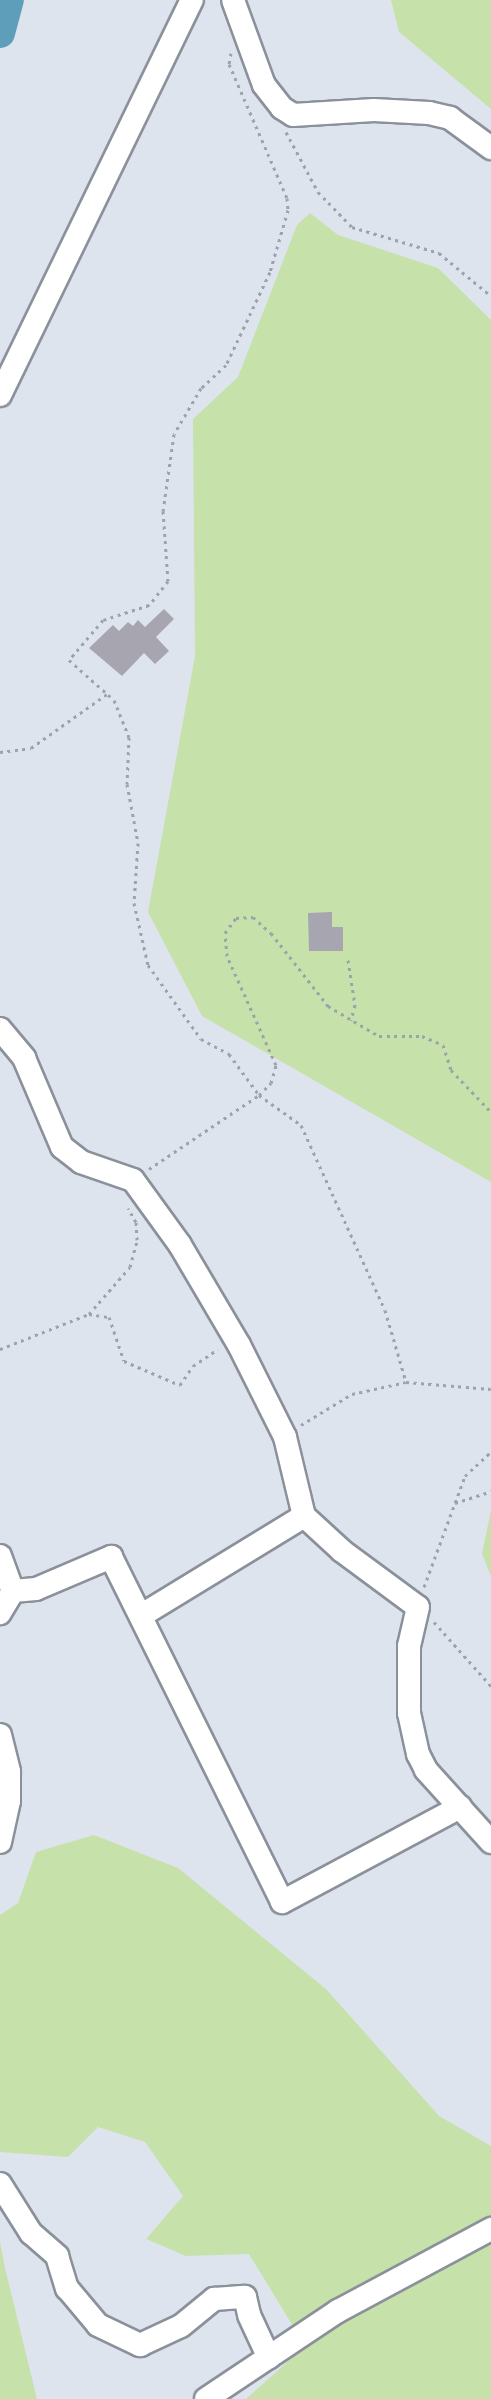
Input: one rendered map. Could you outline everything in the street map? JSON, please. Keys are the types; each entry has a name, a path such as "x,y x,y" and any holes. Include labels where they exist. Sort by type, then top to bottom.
{"street":[{"path":"0,395 192,0"},
{"path":"236,10 264,85 282,108 293,115 374,110 429,113 450,118 491,148"},
{"path":"0,1029 24,1058 62,1148 81,1162 136,1184 180,1245 235,1337 285,1437 304,1516 342,1551 418,1607 409,1646 409,1713 418,1754 426,1770 491,1842"},
{"path":"142,1615 304,1516"},
{"path":"0,1556 13,1591"},
{"path":"13,1591 36,1589 111,1557 142,1615 282,1902 460,1807"},
{"path":"0,1613 13,1591"},
{"path":"0,1735 9,1772 9,1801 0,1842"},
{"path":"0,2184 31,2233 57,2256 67,2288 98,2325 140,2344 181,2326 214,2299 245,2297 252,2323 269,2358"},
{"path":"206,2399 338,2311 491,2229"}],"path":[{"path":"236,10 229,64 287,198 288,210 270,272 226,365 201,388 174,434 164,511 168,580 149,605 103,620 69,660 114,700 129,737 127,784 138,843 134,903 148,965 201,1039 229,1054 260,1095 301,1125 385,1310 406,1382"},
{"path":"282,122 318,192 352,227 439,253 491,296"},
{"path":"0,752 31,748 107,694"},
{"path":"0,1349 89,1314 130,1267 136,1222 128,1209 136,1184 260,1095 271,1083 276,1065 227,956 225,933 236,918 253,916 272,933 328,1006 379,1036 422,1036 443,1046 451,1070 491,1112"},
{"path":"348,960 355,1005 351,1020"},
{"path":"89,1314 109,1317 124,1362 180,1385 194,1366 235,1337"},
{"path":"285,1437 352,1394 406,1382 491,1389"},
{"path":"491,1452 465,1476 418,1607 491,1686"},
{"path":"455,1503 491,1491"}],"green space":[{"path":"391,0 491,0 491,109 399,32"},
{"path":"310,213 338,235 438,268 491,320 491,1182 202,1016 148,912 195,656 193,419 238,377 297,225"},
{"path":"491,1510 491,1576 482,1554"},
{"path":"94,1835 178,1868 326,1989 439,2116 491,2146 491,2399 246,2399 305,2346 249,2254 186,2256 146,2239 183,2196 145,2142 98,2127 68,2157 0,2152 0,1915 18,1903 36,1852"},
{"path":"0,2242 5,2268 37,2399 0,2399"}],"building":[{"path":"164,609 174,619 156,637 169,651 155,664 144,653 122,676 89,648 113,625 119,631 128,622 133,626 138,620 145,627"},
{"path":"332,912 332,927 343,927 343,951 309,951 308,913"}],"waterway":[{"path":"0,33 9,0"}]}
